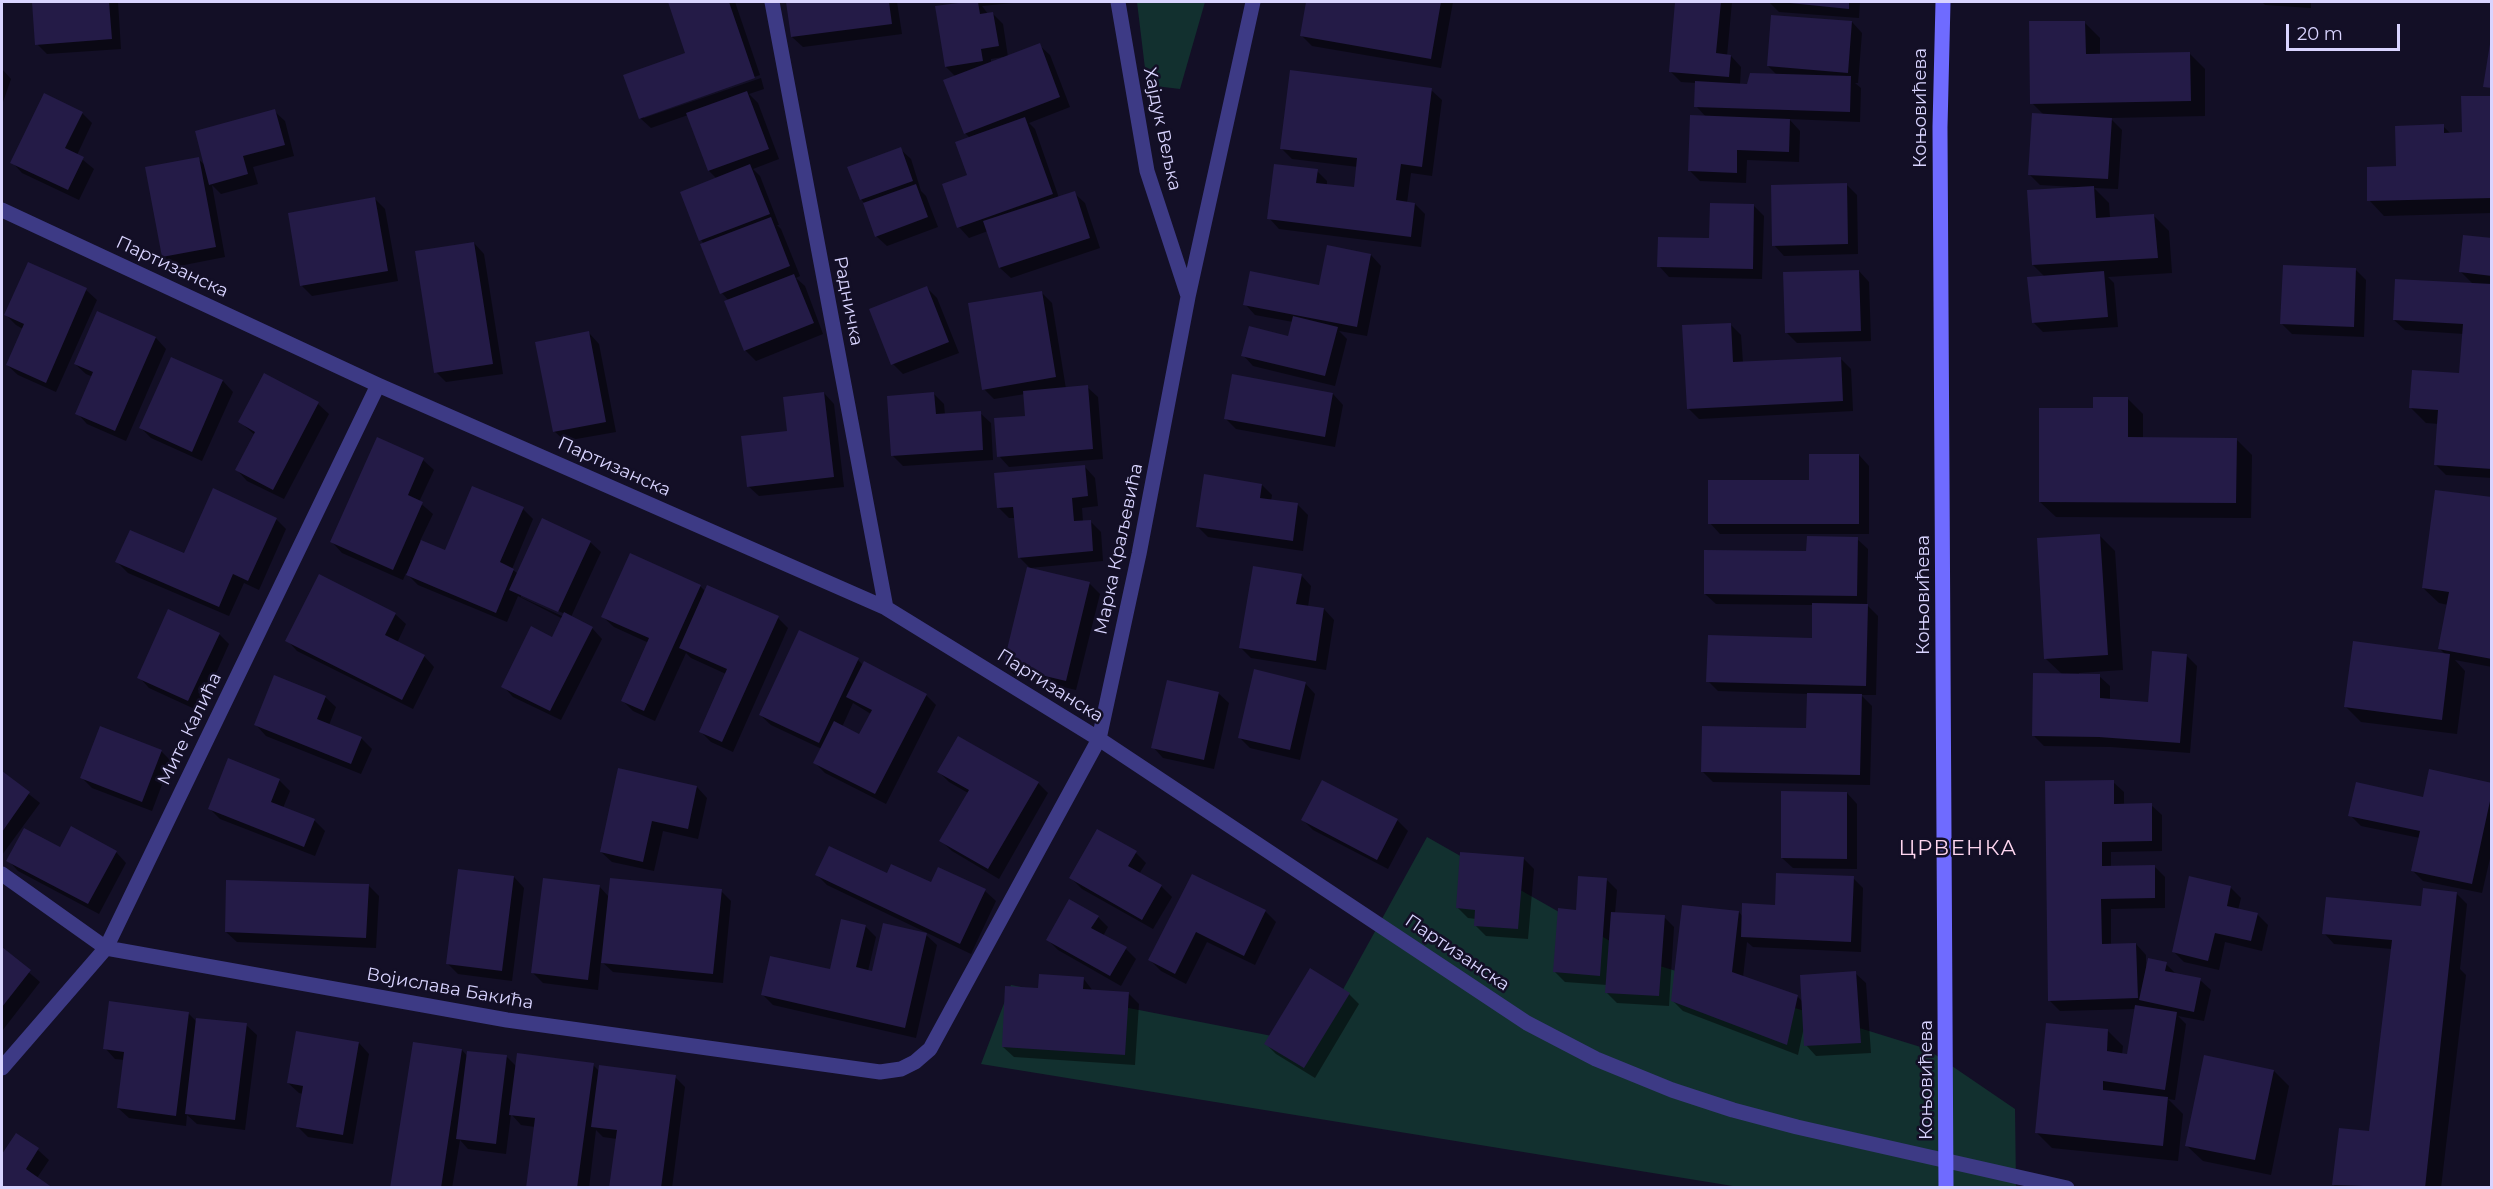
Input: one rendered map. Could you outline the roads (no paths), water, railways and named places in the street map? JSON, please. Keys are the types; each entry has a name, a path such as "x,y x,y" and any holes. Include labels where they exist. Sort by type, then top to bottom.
{"main road":[{"name":"Коњовићева","path":"1942,2 1940,127 1946,1188"}],"street":[{"name":"Радничка","path":"772,2 886,608"},
{"name":"Хајдук Вељка","path":"1118,2 1147,171 1188,297"},
{"name":"Марка Краљевића","path":"915,1062 930,1049 1099,739 1139,554 1188,297 1253,2"},
{"name":"Партизанска","path":"2,210 378,385 886,608 1099,739 1527,1023 1596,1059 1672,1090 1733,1110 1797,1127 2067,1188"},
{"name":"Мите Калића","path":"2,1068 105,948 378,385"},
{"name":"Војислава Бакића","path":"2,874 105,948 507,1020 880,1072 901,1069 915,1062"}],"district":[{"name":"ЦРВЕНКА","path":"1958,849"}]}
